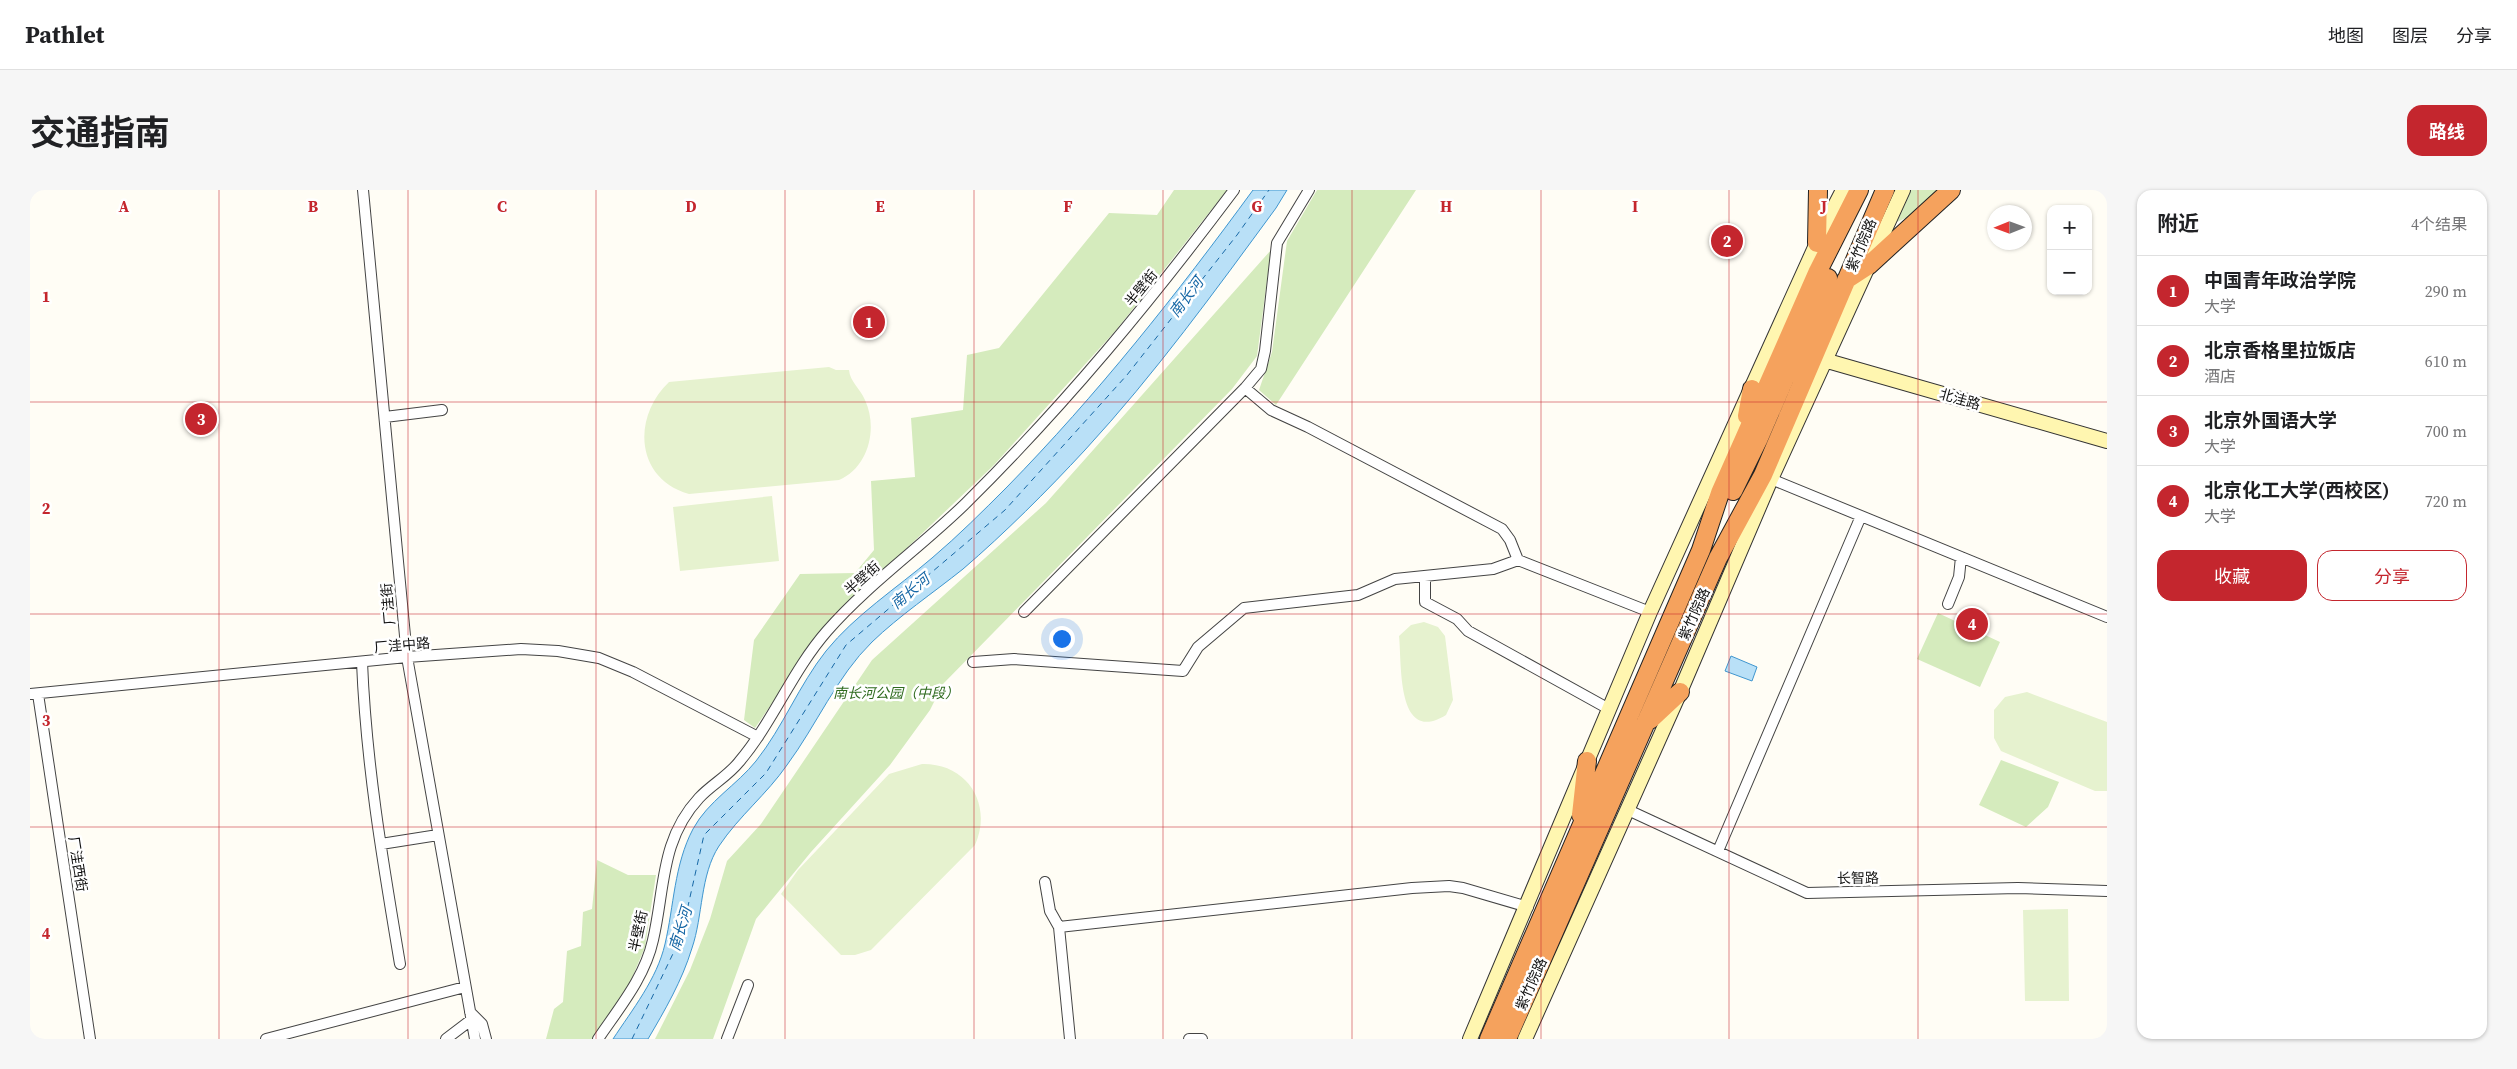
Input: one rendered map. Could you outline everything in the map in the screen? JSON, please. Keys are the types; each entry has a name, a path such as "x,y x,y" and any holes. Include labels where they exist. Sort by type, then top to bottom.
{"highway":[{"path":"1817,243 1818,190"},
{"name":"紫竹院路","path":"1489,1039 1701,550 1720,493 1756,439 1791,334 1818,270 1859,190"},
{"path":"1718,558 1747,480 1756,439 1867,190"},
{"path":"1756,439 1874,190"},
{"name":"紫竹院路","path":"1507,1039 1718,558 1767,477 1820,359 1846,280 1885,190"},
{"path":"1846,280 1869,264 1951,190"},
{"path":"1756,439 1753,386 1791,334"},
{"path":"1757,512 1767,477"},
{"path":"1644,726 1680,692"},
{"path":"1579,835 1587,761"}],"street":[{"name":"厂洼街","path":"364,190 407,657 475,1039"},
{"name":"半壁街","path":"598,1039 643,970 653,940 668,852 679,826 698,798 738,764 758,737 802,664 827,631 965,504 1074,391 1158,291 1234,190"},
{"path":"1024,612 1245,388 1261,369 1266,351 1278,243 1310,190"},
{"path":"1470,1039 1528,906 1650,612 1817,243 1843,190"},
{"name":"紫竹院路","path":"1820,359 1869,264 1903,190"},
{"name":"北洼路","path":"1820,359 2107,441"},
{"path":"1245,388 1271,410 1317,431 1502,529 1510,540 1518,560"},
{"path":"385,417 442,410"},
{"path":"1767,477 2107,617"},
{"name":"紫竹院路","path":"1525,1039 1680,692 1757,512"},
{"path":"1718,851 1862,516"},
{"path":"1948,604 1958,577 1961,557"},
{"path":"973,662 1014,659 1184,671 1198,647 1244,608 1358,595 1395,579 1493,569 1518,560 1650,612"},
{"path":"1425,576 1425,602 1457,619 1468,631 1609,709"},
{"name":"厂洼中路","path":"34,694 407,657 521,649 558,651 599,658 633,672 758,737"},
{"path":"362,662 365,723 380,844 400,964"},
{"name":"厂洼西街","path":"34,694 90,1039"},
{"name":"长智路","path":"1628,810 1807,893 2018,888 2107,891"},
{"path":"380,844 438,835"},
{"path":"1045,882 1050,911 1059,927 1070,1039"},
{"path":"1059,927 1402,889 1449,886 1528,906"},
{"path":"727,1039 748,985"},
{"path":"266,1039 465,987"},
{"path":"446,1039 470,1016 482,1024 486,1039"},
{"path":"1189,1039 1202,1039"}],"green space":[{"path":"1174,190 1227,190 1117,329 994,465 825,626 755,728 744,720 754,640 800,574 855,573 874,550 871,481 915,477 911,418 963,410 967,355 999,348 1109,213 1157,215"},
{"path":"1317,190 1416,190 1276,405 1259,390 1272,352 1287,241"},
{"path":"1911,190 1941,190 1910,216 1897,222"},
{"name":"南长河公园（中段）","path":"1271,250 1257,356 1232,389 943,684 930,710 890,765 811,852 756,919 713,1039 655,1039 690,970 710,919 727,861 761,824 872,660 1046,503"},
{"path":"829,367 836,370 849,370 851,378 865,400 871,422 868,446 864,456 858,466 839,480 689,494 671,486 658,475 649,461 645,445 645,429 649,412 657,396 669,382"},
{"path":"772,496 779,561 680,571 673,507"},
{"path":"1938,613 2000,642 1980,687 1917,659"},
{"path":"1424,622 1438,627 1445,636 1453,700 1446,715 1430,722 1418,720 1410,711 1402,681 1399,636 1411,625"},
{"path":"2027,692 2107,722 2107,791 2095,791 2001,751 1994,738 1994,710 2005,697"},
{"path":"2001,760 2059,782 2048,807 2026,827 1979,805"},
{"path":"922,764 938,766 952,771 964,779 972,789 981,815 980,830 975,845 871,950 855,955 841,955 781,894 798,870 889,774"},
{"path":"597,860 628,875 656,875 645,947 629,985 592,1039 546,1039 554,1009 563,1002 567,951 581,946 583,912 592,909"},
{"path":"2068,909 2069,1001 2025,1001 2023,910"}],"water":[{"name":"南长河","path":"1253,190 1287,190 1276,208 1207,301 1136,392 1085,450 1010,526 963,569 882,632 859,655 837,686 798,750 771,786 735,825 719,846 708,870 696,936 688,960 673,995 648,1039 613,1039 643,994 656,970 665,944 678,871 687,843 699,819 748,770 766,748 816,664 837,638 951,541 1040,452 1135,343"},
{"path":"1731,656 1757,667 1752,681 1725,671"}],"ferry route":[{"path":"632,1039 681,937 704,835 766,773 846,645 1005,510 1127,375 1237,235 1269,190"}],"place":[{"name":"北京香格里拉饭店","path":"1727,241"},
{"name":"中国青年政治学院","path":"869,322"},
{"name":"北京外国语大学","path":"201,419"},
{"name":"北京化工大学(西校区)","path":"1972,624"}]}
